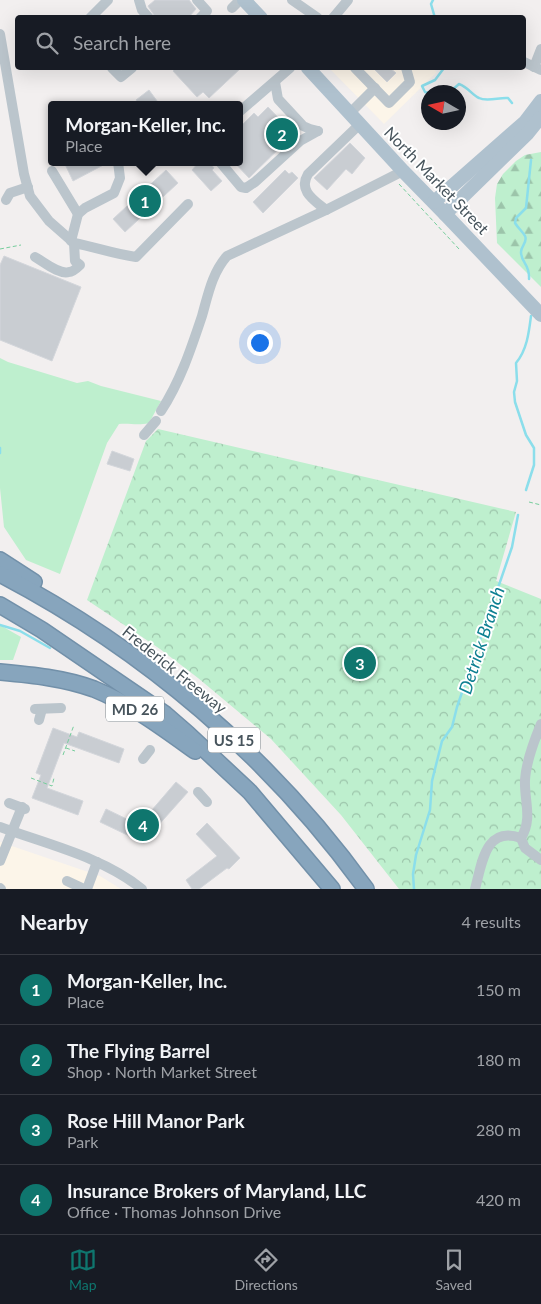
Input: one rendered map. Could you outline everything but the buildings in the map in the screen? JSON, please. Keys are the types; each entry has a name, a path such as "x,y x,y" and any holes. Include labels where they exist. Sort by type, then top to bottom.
{"highway":[{"path":"0,560 48,590 77,617"},
{"name":"US 15","path":"0,574 77,617"},
{"name":"US 15","path":"0,604 42,630 165,714 196,740 250,792 332,889"},
{"name":"Frederick Freeway","path":"77,617 140,660 249,754 307,816 366,889"},
{"name":"MD 26","path":"0,672 65,681 110,696 145,716 250,792"}],"main road":[{"path":"238,4 256,15"},
{"name":"North Market Street","path":"310,70 360,124 400,177 434,202 541,315"},
{"path":"434,202 526,122 541,101"},
{"path":"445,214 527,134 541,117"}],"street":[{"path":"93,15 108,0"},
{"path":"197,0 206,11 203,15"},
{"path":"238,4 240,0"},
{"path":"292,0 314,15"},
{"path":"336,15 348,0"},
{"path":"140,1 142,10 147,15"},
{"path":"0,34 8,67 24,174 30,196 49,221 72,242 92,246 113,254 136,257 188,204"},
{"path":"537,69 541,49"},
{"path":"114,70 122,77 130,70"},
{"path":"243,109 288,70"},
{"path":"356,70 389,103 410,82 407,70"},
{"path":"223,166 241,187 246,188 300,141 318,131 310,130 303,126 278,100 275,82"},
{"path":"350,113 375,88"},
{"path":"326,210 305,190 305,178 360,124"},
{"path":"35,257 66,273 72,272 80,265 75,261 72,242 78,214 85,208 114,193 120,178 118,166"},
{"path":"52,171 78,214"},
{"path":"144,435 174,391 218,266 227,256 400,177"},
{"path":"6,200 10,193 28,187"},
{"path":"39,720 39,709 61,708"},
{"path":"541,724 534,743 525,780 528,818 521,838 525,848 541,860"},
{"path":"143,759 150,750"},
{"path":"4,857 11,831 23,808 9,802"},
{"path":"0,827 97,862 118,872 142,889"},
{"path":"476,889 487,847 494,840 502,837 515,836 521,838"},
{"path":"66,884 86,889 97,862"}],"path":[{"path":"400,177 459,249"},
{"path":"0,249 21,244"},
{"path":"529,502 541,505"},
{"path":"63,755 74,725"},
{"path":"66,748 75,751"},
{"path":"31,778 52,786 54,778"}],"shaded area":[{"path":"331,70 434,70 437,72 424,85 421,85 421,88 384,124"},
{"path":"0,842 100,876 121,889 0,889"}],"green space":[{"path":"541,152 541,287 497,243 495,198 497,184 503,174 516,161 525,155"},
{"path":"0,358 77,383 88,381 161,401 149,423 119,424 107,443 60,574 26,560 4,527 0,488"},
{"path":"158,429 516,512 496,581 541,599 541,889 399,889 341,815 271,739 160,649 87,600 146,441"},
{"path":"0,625 21,637 13,660 0,660"}],"waterway":[{"path":"433,0 431,4 434,15"},
{"path":"424,85 435,80 442,70"},
{"path":"466,88 479,98 486,100 508,98 512,103"},
{"path":"529,279 528,270 522,259 521,252 526,238 515,223 516,218 526,208 531,160"},
{"path":"526,490 534,465 534,448 526,435 515,402 514,392 517,381 516,363 525,347 531,316"},
{"path":"0,448 0,453"},
{"name":"Detrick Branch","path":"414,889 413,874 416,855 430,810 432,781 442,741 452,727 457,707 512,547 518,515"},
{"path":"0,625 20,631 50,648"}],"place":[{"name":"The Flying Barrel","path":"282,134"},
{"name":"Morgan-Keller, Inc.","path":"145,201"},
{"name":"Rose Hill Manor Park","path":"360,663"},
{"name":"Insurance Brokers of Maryland, LLC","path":"143,825"}]}
